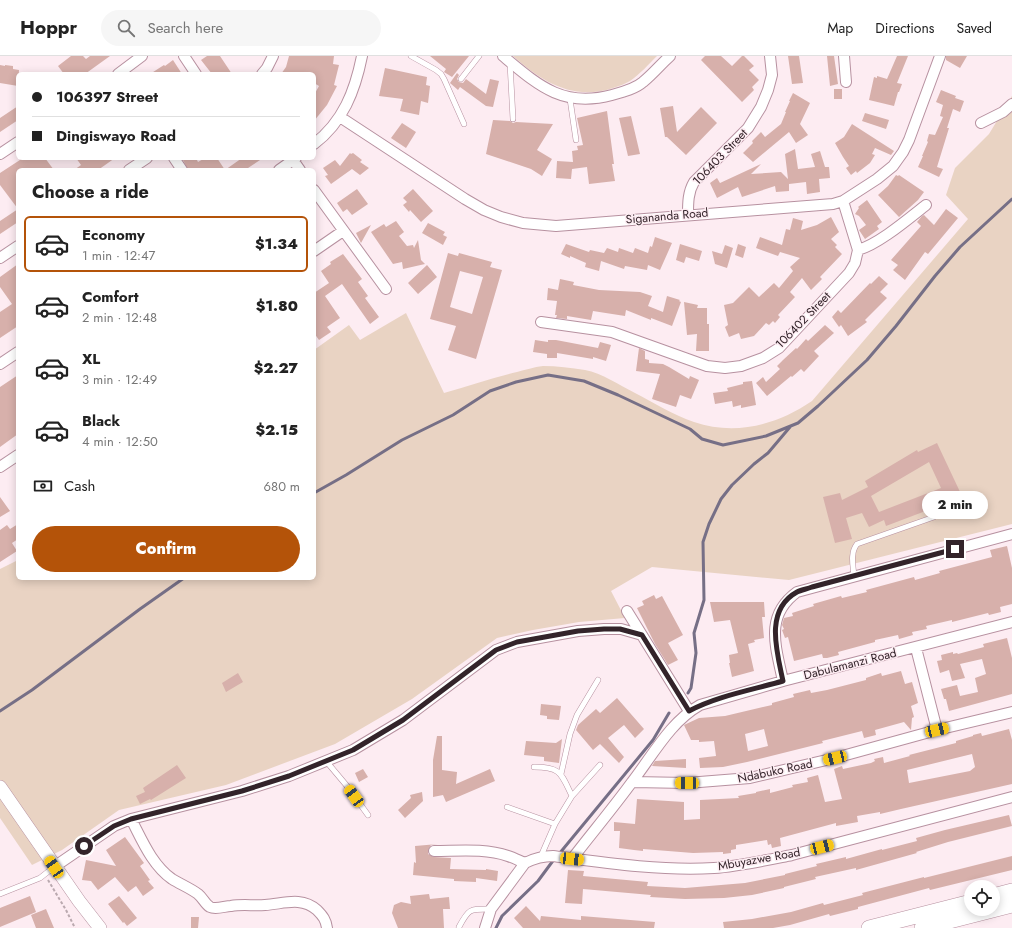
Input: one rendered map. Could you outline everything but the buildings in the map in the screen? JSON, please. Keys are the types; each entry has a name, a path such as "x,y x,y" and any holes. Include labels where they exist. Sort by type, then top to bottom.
{"main road":[{"path":"1000,894 1012,891"},
{"path":"869,928 964,904"},
{"path":"922,928 1012,905"}],"street":[{"path":"121,72 142,56"},
{"path":"184,56 195,72"},
{"path":"264,72 273,56"},
{"path":"316,142 340,117 353,88 362,56"},
{"path":"506,59 539,84 556,94 570,99 585,100 604,98 624,92 642,82 670,56"},
{"name":"106403 Street","path":"688,214 688,198 690,188 694,182 748,128 761,107 772,75 770,56"},
{"path":"844,56 846,82"},
{"name":"Sigananda Road","path":"340,117 465,200 501,217 523,223 556,226 688,214 820,205 844,201 893,166 903,152 940,56"},
{"path":"981,123 1004,112 1012,104"},
{"path":"0,154 16,143"},
{"path":"132,168 144,160"},
{"path":"282,168 293,160"},
{"path":"316,193 342,231 386,289"},
{"path":"844,201 858,250 867,247 926,205"},
{"path":"316,250 342,231"},
{"path":"0,258 16,247"},
{"name":"106402 Street","path":"541,322 612,332 707,366 725,368 741,366 763,358 779,348 849,273 855,263 858,250"},
{"path":"0,364 16,353"},
{"path":"0,467 16,456"},
{"path":"783,681 775,640 775,629 777,618 782,606 788,598 797,592 1012,534"},
{"path":"627,611 689,711"},
{"name":"Dabulamanzi Road","path":"572,859 633,782 664,739 689,711 700,705 783,681 916,648 1012,622"},
{"path":"50,870 114,826 131,819 242,791 289,776 353,750 403,720 496,650 517,642 578,631 620,629 642,635"},
{"path":"916,648 937,730"},
{"name":"Ndabuko Road","path":"633,782 687,783 750,778 835,758 937,730 1012,712"},
{"path":"0,787 50,870 100,928"},
{"name":"Mbuyazwe Road","path":"572,859 662,868 714,868 756,862 800,853 1012,797"},
{"path":"131,819 147,849 160,868 172,878 200,895 207,905 212,908 215,909 233,905 269,905 293,901 305,903 313,907 322,915 326,921 327,928"},
{"path":"434,851 473,851 496,853 509,856 525,863"},
{"path":"485,928 491,909 525,863 541,856 572,859"},
{"path":"78,901 94,928"}],"lane":[{"path":"410,56 441,74 464,124"},
{"path":"461,79 480,56"},
{"path":"506,59 513,119"},
{"path":"570,99 576,140"},
{"path":"854,576 852,555 853,549 857,544 934,518"},
{"path":"561,774 570,734 577,715 598,680"},
{"path":"326,761 347,786 368,815"},
{"path":"541,856 555,824 572,796 600,765"},
{"path":"534,767 554,768 561,774 572,796"},
{"path":"506,807 555,824"},
{"path":"0,894 40,878 50,870"},
{"path":"459,927 469,911 474,909 491,909"}],"path":[{"path":"50,870 75,928"}],"shaded area":[{"path":"513,56 657,56 634,78 622,85 598,91 585,92 559,87 547,81 535,74"},
{"path":"1012,96 1012,524 789,580 652,567 611,591 625,618 579,622 497,638 412,699 335,744 226,785 119,810 62,850 32,865 0,818 0,569 16,561 16,580 316,580 316,349 349,325 360,340 406,313 444,393 533,368 554,366 585,370 598,374 679,416 709,426 740,428 770,422 785,416 812,401 968,219 946,195 955,168 989,134"}],"waterway":[{"path":"316,492 402,440 453,415 490,391 516,382 548,375 584,381 618,395 690,429 702,439 723,445 766,436 798,423 867,360 960,247 1012,199"},
{"path":"688,693 691,688 696,653 694,633 704,600 703,542 709,524 721,499 732,485 768,453 790,427"},
{"path":"0,711 32,690 181,580"},
{"path":"559,854 653,740 669,713"},
{"path":"496,928 502,916 538,881 555,858"}],"route":[{"path":"84,846 114,826 131,819 242,791 289,776 353,750 403,720 496,650 517,642 578,631 604,629 620,629 642,635 689,711 712,701 783,681 775,640 775,629 777,618 782,606 788,598 797,592 812,587 955,549"}]}
